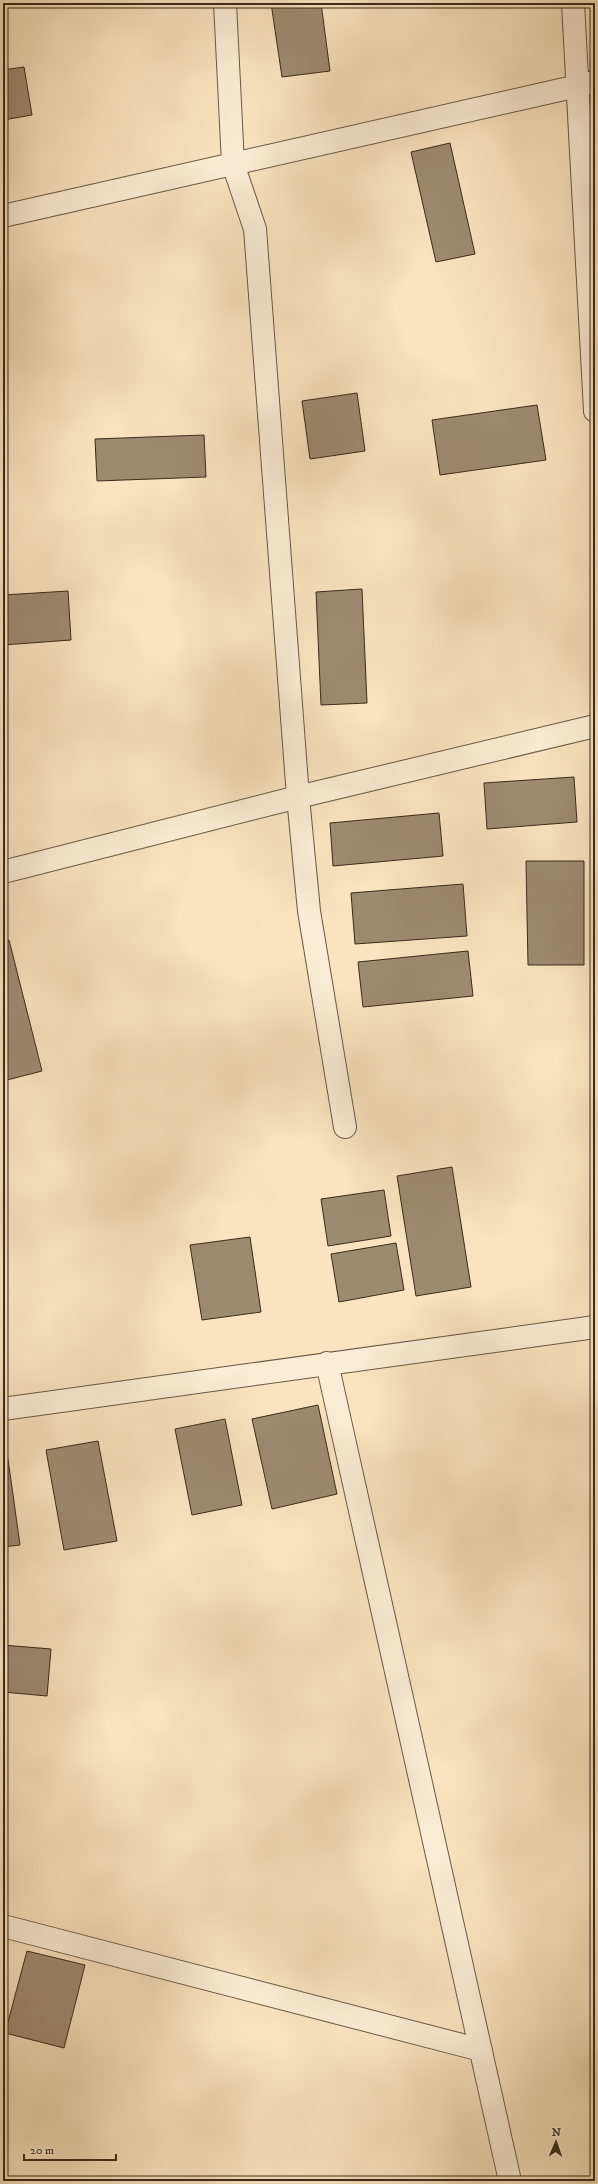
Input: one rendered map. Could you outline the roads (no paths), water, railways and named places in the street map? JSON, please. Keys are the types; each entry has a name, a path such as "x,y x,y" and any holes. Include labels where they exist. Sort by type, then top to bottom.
{"street":[{"path":"225,3 233,164 255,228 298,797 309,911 345,1127"},
{"path":"573,3 586,84 595,411"},
{"path":"3,216 586,84"},
{"path":"3,872 298,797 595,726"},
{"path":"3,1409 595,1327"},
{"path":"327,1363 510,2181"},
{"path":"3,1926 481,2050"}]}
